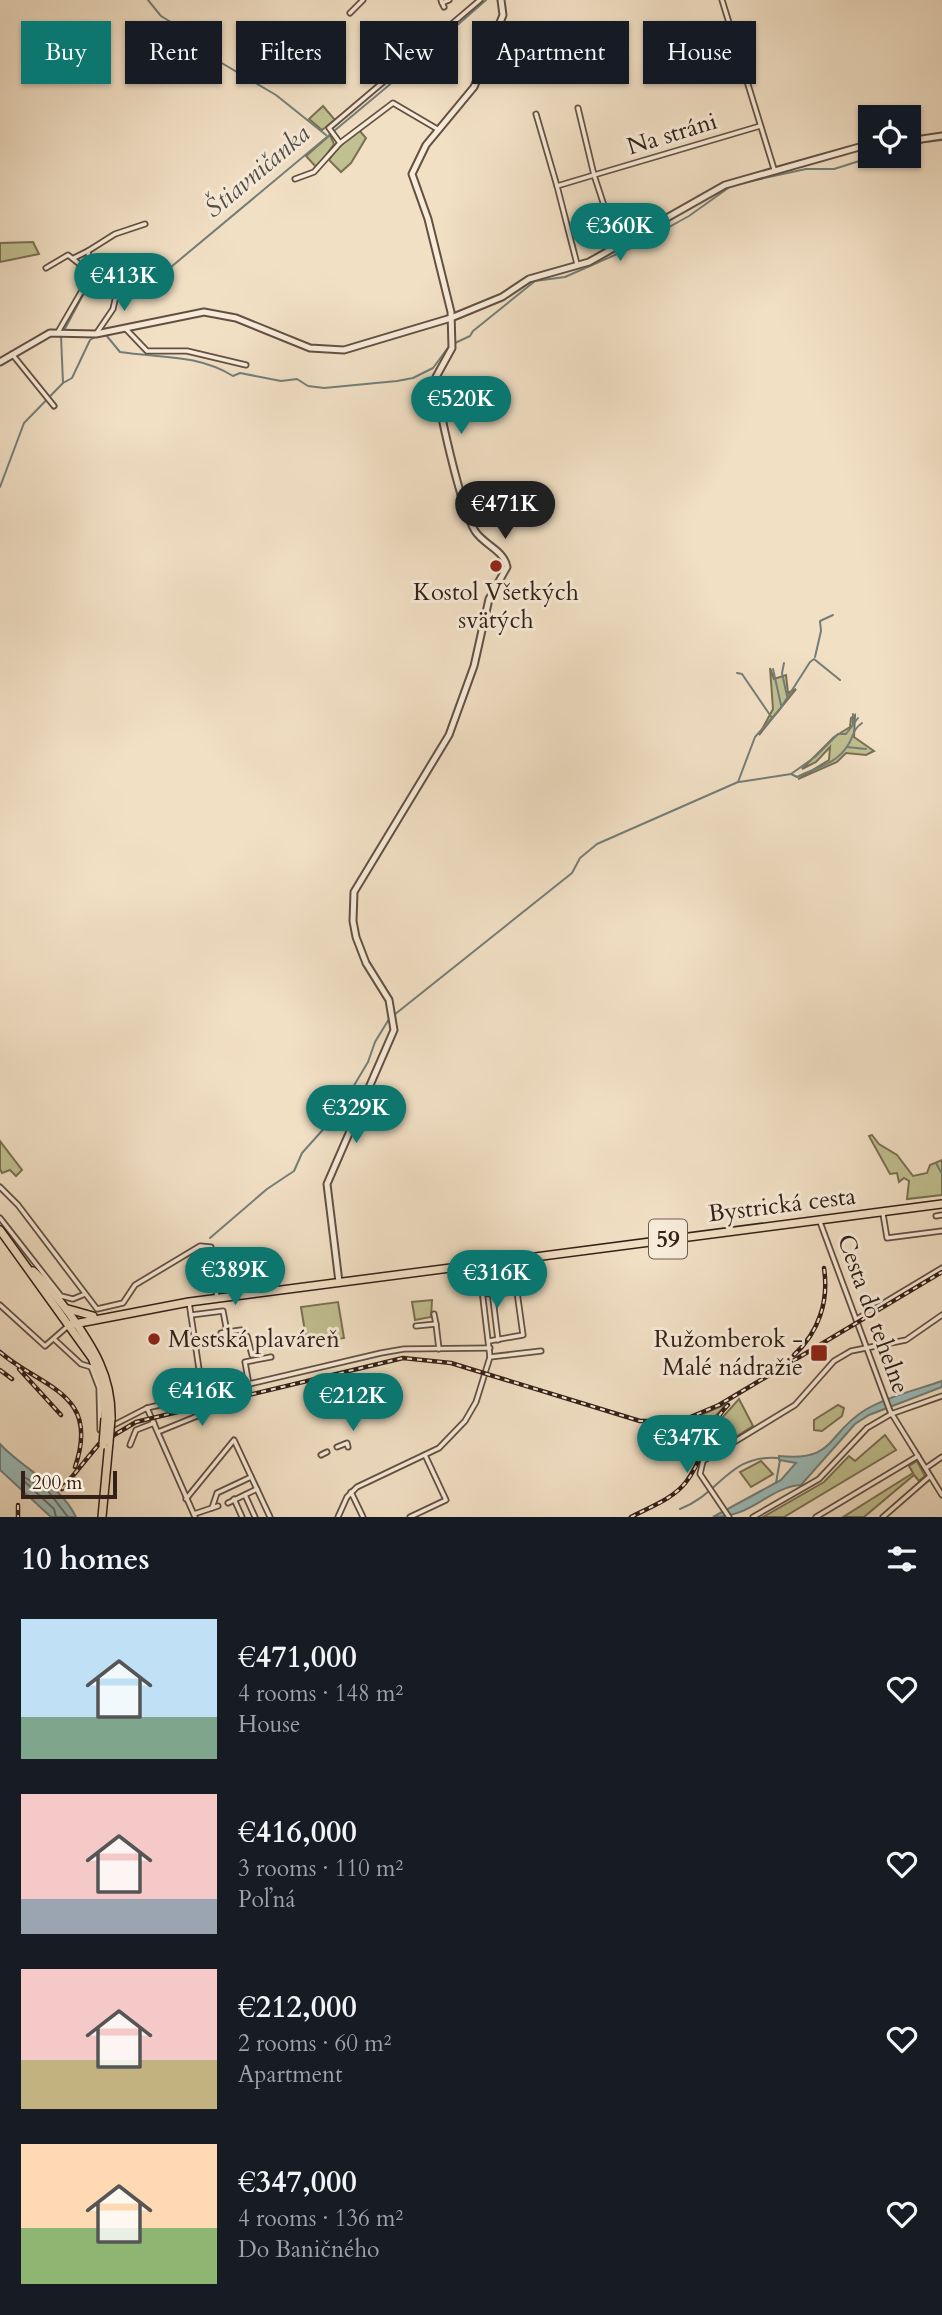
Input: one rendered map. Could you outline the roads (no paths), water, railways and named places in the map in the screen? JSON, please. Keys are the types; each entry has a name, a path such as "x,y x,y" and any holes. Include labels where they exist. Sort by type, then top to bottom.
{"main road":[{"name":"Bystrická cesta","path":"72,1324 97,1313 942,1204"},
{"path":"0,1230 72,1324 87,1338 107,1378 108,1419 100,1517"},
{"path":"30,1269 63,1305 76,1313 97,1313"},
{"path":"63,1305 99,1374 108,1419"},
{"path":"87,1338 88,1328 97,1313"}],"street":[{"path":"350,13 363,0"},
{"path":"442,3 449,0"},
{"path":"340,143 329,128 480,0"},
{"path":"339,1282 327,1184 350,1125 391,1041 394,1019 388,1000 360,950 352,921 354,892 449,735 474,666 489,599 508,567 504,558 473,527 448,439 436,379 453,343 451,318 428,219 412,177 419,156 466,100 477,81 503,15 501,0"},
{"path":"722,0 728,21"},
{"path":"747,84 774,169"},
{"path":"295,179 314,172 340,143 391,103 396,103 439,130"},
{"path":"579,108 594,175 618,248"},
{"path":"536,114 578,266"},
{"name":"Na stráni","path":"557,186 760,126"},
{"path":"921,139 942,136"},
{"path":"0,362 47,335 61,332 96,334 188,313 219,314 236,318 310,348 329,351 352,348 451,318 502,297 529,279 578,266 618,248 713,191 774,169 858,147"},
{"path":"74,258 115,234 145,224"},
{"path":"88,251 88,270"},
{"path":"46,268 68,255 91,275"},
{"path":"96,334 113,309 121,278 141,268 159,273"},
{"path":"61,332 91,275 107,271 121,278"},
{"path":"125,328 147,351 187,351 246,365"},
{"path":"12,354 54,406"},
{"path":"0,1187 18,1205 86,1293 97,1313 125,1302 135,1285 200,1246 211,1247 217,1298"},
{"name":"Bystrická cesta","path":"882,1212 887,1238 942,1231"},
{"path":"936,1216 942,1216"},
{"path":"0,1219 61,1296 73,1299 86,1293"},
{"name":"Cesta do tehelne","path":"819,1220 891,1412 942,1495"},
{"path":"338,1517 351,1492 440,1446 465,1422 485,1380 490,1357 479,1265"},
{"path":"857,1319 942,1268"},
{"path":"498,1340 490,1275 518,1270"},
{"path":"483,1294 517,1293 523,1335 489,1342"},
{"path":"189,1302 203,1396"},
{"path":"0,1305 45,1346 72,1324"},
{"path":"191,1315 223,1311 227,1332"},
{"path":"434,1314 439,1349"},
{"path":"729,1517 699,1472 703,1461 795,1405 834,1361 850,1351 906,1340 942,1315"},
{"path":"416,1326 436,1324"},
{"path":"220,1333 241,1329"},
{"path":"195,1344 247,1336 252,1354"},
{"path":"54,1339 81,1364 91,1367 99,1388 100,1430 147,1408 390,1351 490,1348"},
{"path":"490,1357 541,1351"},
{"path":"248,1385 245,1362 271,1357"},
{"path":"753,1517 819,1479 861,1434 891,1412 942,1396"},
{"path":"158,1432 219,1408 241,1404"},
{"path":"147,1408 195,1516 218,1506"},
{"path":"130,1445 136,1430 154,1423"},
{"path":"186,1499 233,1440 269,1515 256,1517 245,1494"},
{"path":"337,1447 346,1443 348,1447"},
{"path":"321,1455 327,1452"},
{"path":"410,1517 446,1500 425,1455"},
{"path":"816,1517 918,1456"},
{"path":"926,1469 942,1457"},
{"path":"883,1517 930,1476"},
{"path":"212,1508 219,1492 251,1477"},
{"path":"228,1503 257,1489"},
{"path":"351,1492 363,1517"},
{"path":"234,1499 242,1517"}],"water":[{"path":"942,1381 942,1387 869,1415 855,1424 801,1485 779,1491 739,1512 713,1517 781,1480 796,1463 779,1460 779,1456 811,1455 829,1444 852,1419 865,1410 893,1397"},
{"path":"0,1444 51,1486 76,1517 51,1517 0,1470"}],"waterway":[{"path":"148,0 161,16 197,38 205,51 276,95 326,135"},
{"name":"Štiavničanka","path":"110,275 129,281 147,273 159,277 388,86 486,0"},
{"path":"921,142 942,140"},
{"path":"737,184 806,169 834,169 858,161"},
{"path":"455,343 470,336 535,281 565,277 633,247 689,216 731,186"},
{"name":"Štiavničanka","path":"0,487 24,423 63,383 61,336 91,280 98,275"},
{"path":"106,335 120,352 192,360 233,376 240,373 281,381 297,379 308,386 324,388 413,378 433,368 450,345"},
{"path":"63,383 72,378 90,340 97,336"},
{"path":"815,657 821,631 820,621 833,615"},
{"path":"394,1015 572,873 580,858 597,844 738,782 755,737 780,709 810,662 814,659 840,680"},
{"path":"784,663 782,673 787,696"},
{"path":"773,669 781,705"},
{"path":"737,673 742,674 772,718"},
{"path":"853,714 853,724"},
{"path":"739,782 791,774 815,757 838,734 846,734 858,718"},
{"path":"791,774 797,777 838,757 862,723"},
{"path":"847,747 866,749"},
{"path":"210,1238 267,1189 294,1171 302,1153 337,1114 368,1062 375,1042 389,1019"},
{"path":"936,1163 942,1174"},
{"path":"680,1509 705,1494 736,1468 761,1458 778,1458"},
{"path":"776,1483 780,1460"}],"railway":[{"path":"794,1355 810,1336 820,1315 825,1292 824,1268"},
{"path":"62,1489 99,1444 136,1422 403,1358 451,1363 640,1421 681,1421 719,1405 942,1272"},
{"path":"0,1352 49,1384 74,1407 80,1422 81,1442 75,1467"},
{"path":"19,1369 61,1415"},
{"path":"0,1370 12,1379"},
{"path":"631,1517 668,1498 681,1488 692,1473 715,1423 728,1405"},
{"path":"18,1505 18,1517"}],"place":[{"name":"Kostol Všetkých svätých","path":"496,566"},
{"name":"Mestská plaváreň","path":"154,1339"},
{"name":"Ružomberok - Malé nádražie","path":"819,1353"}]}
